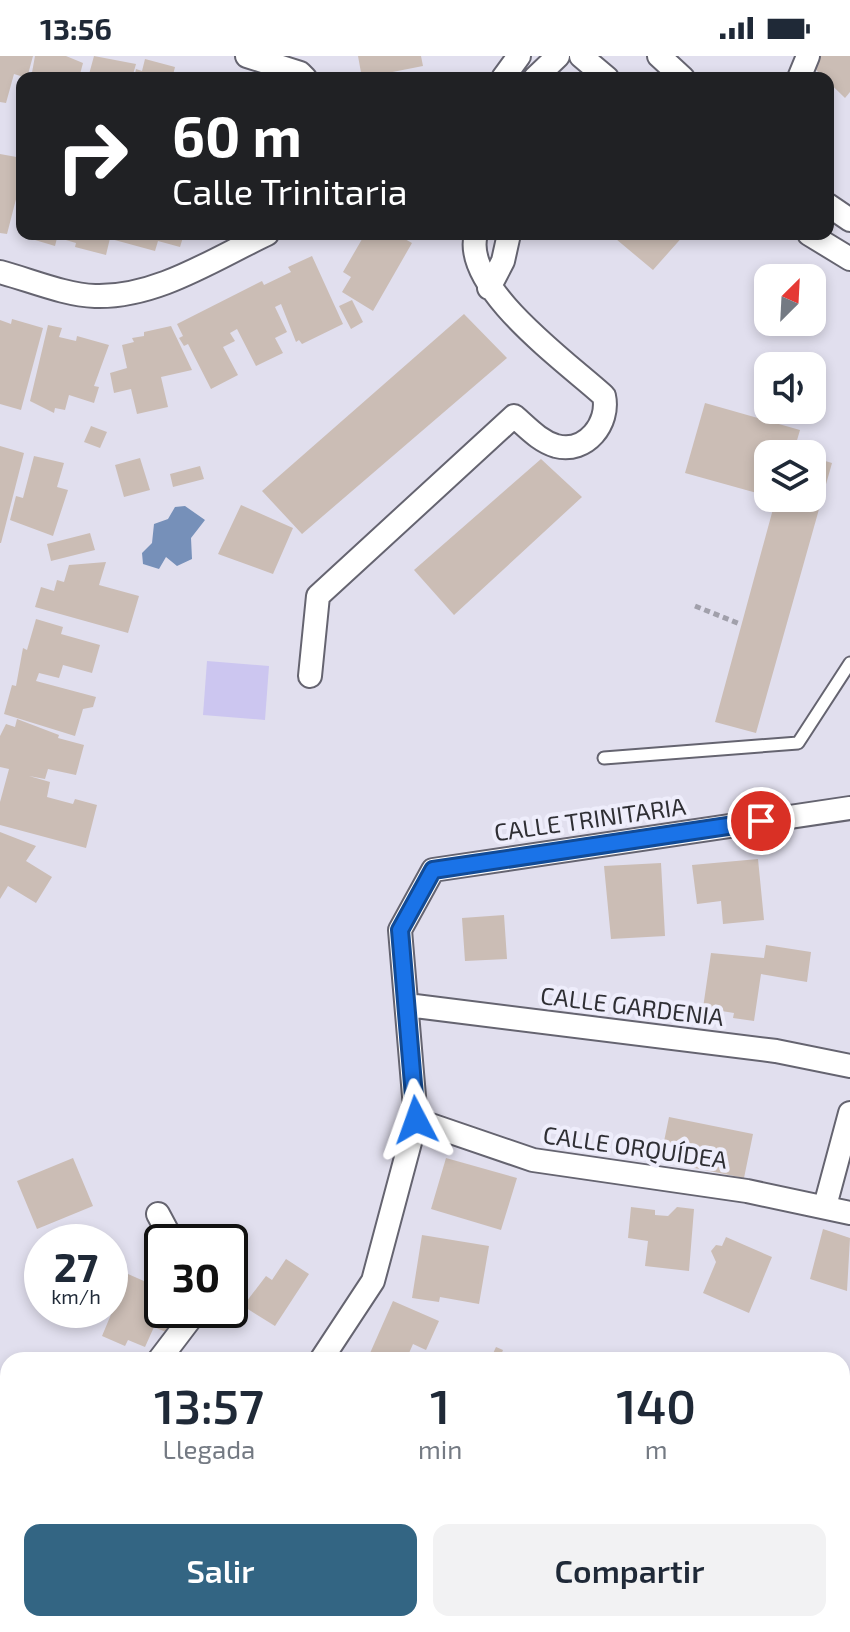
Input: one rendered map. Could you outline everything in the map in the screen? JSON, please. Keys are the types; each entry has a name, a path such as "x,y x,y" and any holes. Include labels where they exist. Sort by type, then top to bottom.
{"street":[{"path":"247,56 297,72"},
{"path":"541,72 558,56"},
{"path":"581,56 600,72"},
{"path":"659,56 676,72"},
{"path":"0,272 93,296 123,295 158,286 254,240"},
{"path":"310,676 318,596 514,416 540,439 557,446 572,447 598,430 605,416 604,396 489,288 476,261 476,240"},
{"path":"489,288 503,261 508,240"},
{"path":"819,240 850,259"},
{"name":"CALLE TRINITARIA","path":"407,1005 400,930 433,870 850,808"},
{"path":"326,1352 373,1281 416,1120 407,1005"},
{"name":"CALLE GARDENIA","path":"407,1005 776,1051 850,1066"},
{"path":"825,1206 850,1113"},
{"name":"CALLE ORQUÍDEA","path":"416,1120 533,1160 747,1191 850,1213"},
{"path":"158,1214 163,1224"},
{"path":"165,1352 183,1328"}],"lane":[{"path":"604,758 798,743 850,663"}],"path":[{"path":"695,606 740,624"}],"shaded area":[{"path":"207,661 269,666 265,720 203,715"}],"water":[{"path":"185,506 205,520 191,538 192,559 177,566 166,557 159,569 143,564 142,553 152,543 154,524 168,519 175,507"}],"building":[{"path":"0,56 33,56 29,72 14,74 6,103 0,102"},
{"path":"35,56 66,56 83,63 81,72 32,72"},
{"path":"94,56 136,64 134,72 90,72"},
{"path":"358,56 421,56 423,66 392,72 361,72"},
{"path":"821,56 850,56 850,92 845,98 834,87 834,72 818,72 812,66"},
{"path":"145,59 175,67 174,72 135,72 136,69 142,71"},
{"path":"0,154 16,157 16,199 7,234 0,233"},
{"path":"35,240 56,240 55,246"},
{"path":"66,240 110,240 106,255 75,247 76,243"},
{"path":"115,240 182,240 180,247 158,241 155,251"},
{"path":"362,240 407,240 412,243 373,311 342,292 351,277 343,272"},
{"path":"617,240 680,240 653,270"},
{"path":"312,256 343,324 302,344 299,340 296,342 281,304 275,307 287,332 275,338 283,353 256,366 237,329 230,333 235,341 223,347 238,375 211,389 188,344 184,346 179,338 183,336 177,324 262,281 264,285 291,272 288,267"},
{"path":"352,300 363,322 351,329 339,306"},
{"path":"464,314 507,358 302,534 262,491"},
{"path":"12,319 43,328 21,410 0,404 0,320 11,324"},
{"path":"48,325 62,328 59,337 76,341 77,336 109,345 94,386 99,387 94,403 69,395 65,410 55,408 54,413 30,401"},
{"path":"171,326 192,370 161,377 168,407 137,414 131,389 114,393 110,373 127,368 122,345 134,342 132,338 144,336 144,332"},
{"path":"705,403 754,417 754,424 779,424 800,430 797,440 754,440 754,492 685,473"},
{"path":"91,426 107,432 100,448 84,442"},
{"path":"0,446 24,453 1,543 0,543"},
{"path":"34,456 64,463 57,487 68,490 53,536 10,520 16,496 23,498"},
{"path":"140,458 150,490 124,497 115,465"},
{"path":"541,459 582,497 454,615 414,570"},
{"path":"826,461 832,463 826,484"},
{"path":"200,466 204,479 173,487 170,474"},
{"path":"241,505 293,528 273,574 218,554"},
{"path":"772,512 818,512 756,733 715,722"},
{"path":"90,533 95,550 51,561 47,544"},
{"path":"106,562 99,585 139,596 128,633 35,607 41,587 54,591 57,580 64,582 69,565"},
{"path":"36,619 63,627 61,634 100,645 92,673 63,665 59,678 39,673 36,681 96,697 93,707 83,709 75,736 4,714 12,685 16,686 23,648 27,650"},
{"path":"17,719 59,735 58,738 84,745 76,775 48,769 45,779 29,776 50,782 47,797 73,804 75,799 97,805 86,848 0,825 0,802 9,769 0,767 0,736 6,724 15,727"},
{"path":"0,832 36,846 26,861 52,877 36,903 8,886 0,899"},
{"path":"758,859 764,920 723,924 721,901 697,904 692,865"},
{"path":"661,863 665,936 611,939 604,866"},
{"path":"504,915 507,959 465,961 462,918"},
{"path":"766,945 811,952 807,982 761,974 754,1021 733,1018 734,1013 703,1008 711,953 764,958"},
{"path":"669,1117 753,1134 744,1178 660,1161"},
{"path":"73,1158 93,1206 49,1224 35,1224 17,1181"},
{"path":"446,1158 517,1178 501,1230 431,1209"},
{"path":"631,1207 655,1210 655,1215 668,1216 677,1207 694,1209 689,1271 645,1266 648,1241 628,1238"},
{"path":"823,1229 850,1238 847,1291 810,1279"},
{"path":"422,1235 489,1246 479,1304 440,1297 439,1302 412,1298"},
{"path":"726,1237 772,1257 749,1313 703,1293 716,1262 711,1251 716,1245 722,1246"},
{"path":"286,1259 309,1274 275,1326 248,1309 248,1299 266,1276 272,1280"},
{"path":"128,1274 144,1281 144,1328 154,1328 145,1347 128,1340 125,1346 102,1336 105,1328 128,1328"},
{"path":"393,1301 439,1321 426,1350 413,1344 410,1352 371,1352"}],"route":[{"path":"416,1120 400,930 433,870 761,821"}]}
